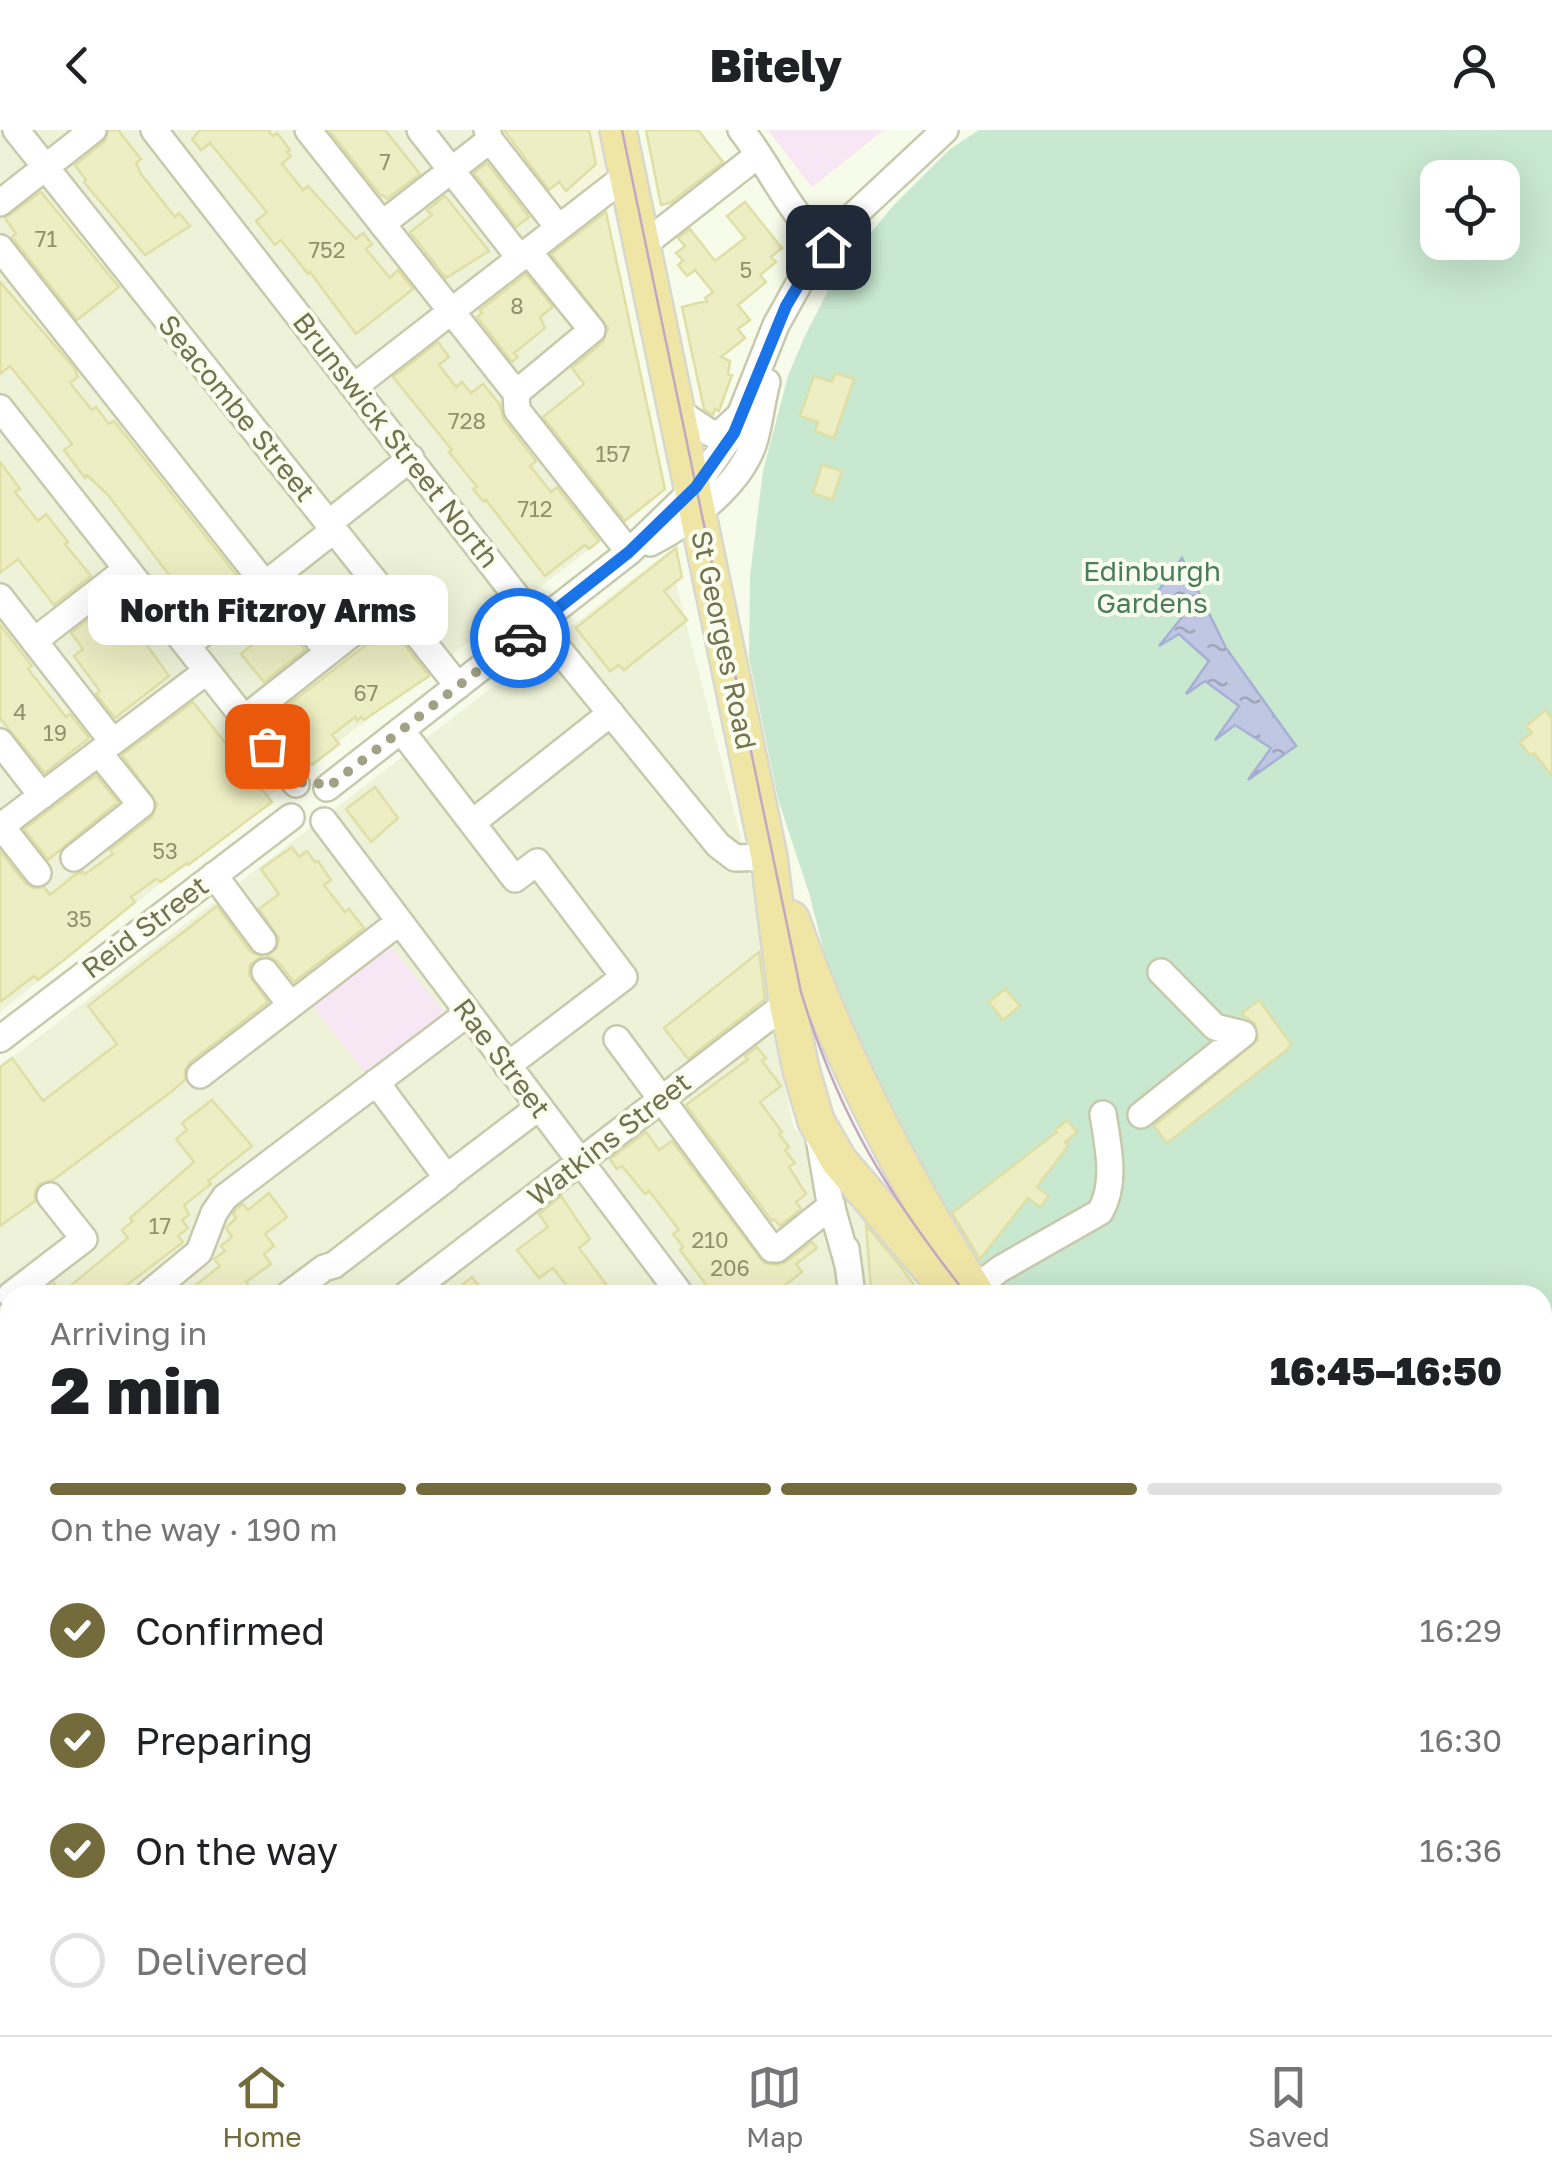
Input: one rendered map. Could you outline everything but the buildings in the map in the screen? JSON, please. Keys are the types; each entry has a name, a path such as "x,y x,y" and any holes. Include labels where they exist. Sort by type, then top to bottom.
{"highway":[{"name":"St Georges Road","path":"618,130 800,994 816,1121 842,1190 958,1285"},
{"name":"St Georges Road","path":"800,994 860,1092 964,1285"}],"street":[{"name":"Seacombe Street","path":"16,130 458,686"},
{"path":"0,203 93,130"},
{"name":"Brunswick Street North","path":"154,130 538,624 725,853 735,858 769,857"},
{"path":"308,130 516,393 517,410 629,552"},
{"path":"420,130 592,330 516,393"},
{"path":"327,788 629,552 682,527 745,406 782,316 806,271 848,221 945,130"},
{"path":"382,224 451,170 488,135 558,227"},
{"path":"642,246 752,145 762,166 826,251"},
{"path":"355,386 628,174"},
{"path":"0,248 328,652"},
{"path":"695,502 732,478 750,452 770,372 790,324 822,270 826,251"},
{"path":"676,410 712,434 728,428 745,406"},
{"path":"0,408 296,784"},
{"path":"188,645 411,458"},
{"path":"34,641 127,569"},
{"path":"0,597 34,641 141,805 74,858"},
{"path":"245,718 392,602"},
{"path":"38,873 0,827 208,671"},
{"path":"472,824 610,714"},
{"path":"401,730 515,879 537,862 624,977 507,1066"},
{"path":"0,742 42,796"},
{"path":"312,780 327,788 332,803 324,821 308,826 292,817 287,802 296,784 312,780"},
{"name":"Reid Street","path":"4,1028 292,817"},
{"name":"Rae Street","path":"324,821 674,1285"},
{"path":"214,875 263,941"},
{"path":"200,1075 399,922"},
{"path":"264,972 292,1005"},
{"path":"1141,1115 1243,1034 1215,1027 1161,972"},
{"name":"Watkins Street","path":"419,1285 800,994"},
{"path":"159,1285 199,1252 214,1213 225,1198 468,1013"},
{"path":"617,1039 772,1249 777,1249 842,1190"},
{"path":"376,1082 446,1178"},
{"path":"301,1285 539,1107"},
{"path":"979,1285 1100,1212 1110,1184 1103,1114"},
{"path":"842,1190 851,1285"},
{"path":"23,1285 84,1239 50,1196"}],"shaded area":[{"path":"0,130 495,130 556,214 543,259 598,330 578,387 613,531 316,759 0,1012"},
{"path":"495,130 600,130 609,173 556,214"},
{"path":"768,130 884,130 812,187"},
{"path":"668,552 788,1023 774,1033 793,1126 917,1285 0,1285 0,1067"},
{"path":"388,943 449,1018 370,1079 310,1003"}],"green space":[{"name":"Edinburgh Gardens","path":"979,130 1552,130 1552,1285 994,1285 947,1217 880,1096 832,983 809,893 778,799 749,658 750,576 763,471 788,376 836,275 893,206 950,149"}],"water":[{"path":"1182,558 1226,648 1296,746 1248,780 1271,748 1235,725 1215,740 1239,706 1205,681 1186,694 1209,661 1179,634 1159,646 1183,616 1156,594"}],"tram line":[{"path":"622,130 801,992 832,1078 868,1152 960,1285"}],"way so far":[{"path":"267,746 296,784 312,780 327,788 520,638"}],"place":[{"name":"North Fitzroy Arms","path":"267,746"}],"route":[{"path":"520,638 629,552 696,487 734,433 786,306 811,264 828,247"}]}
